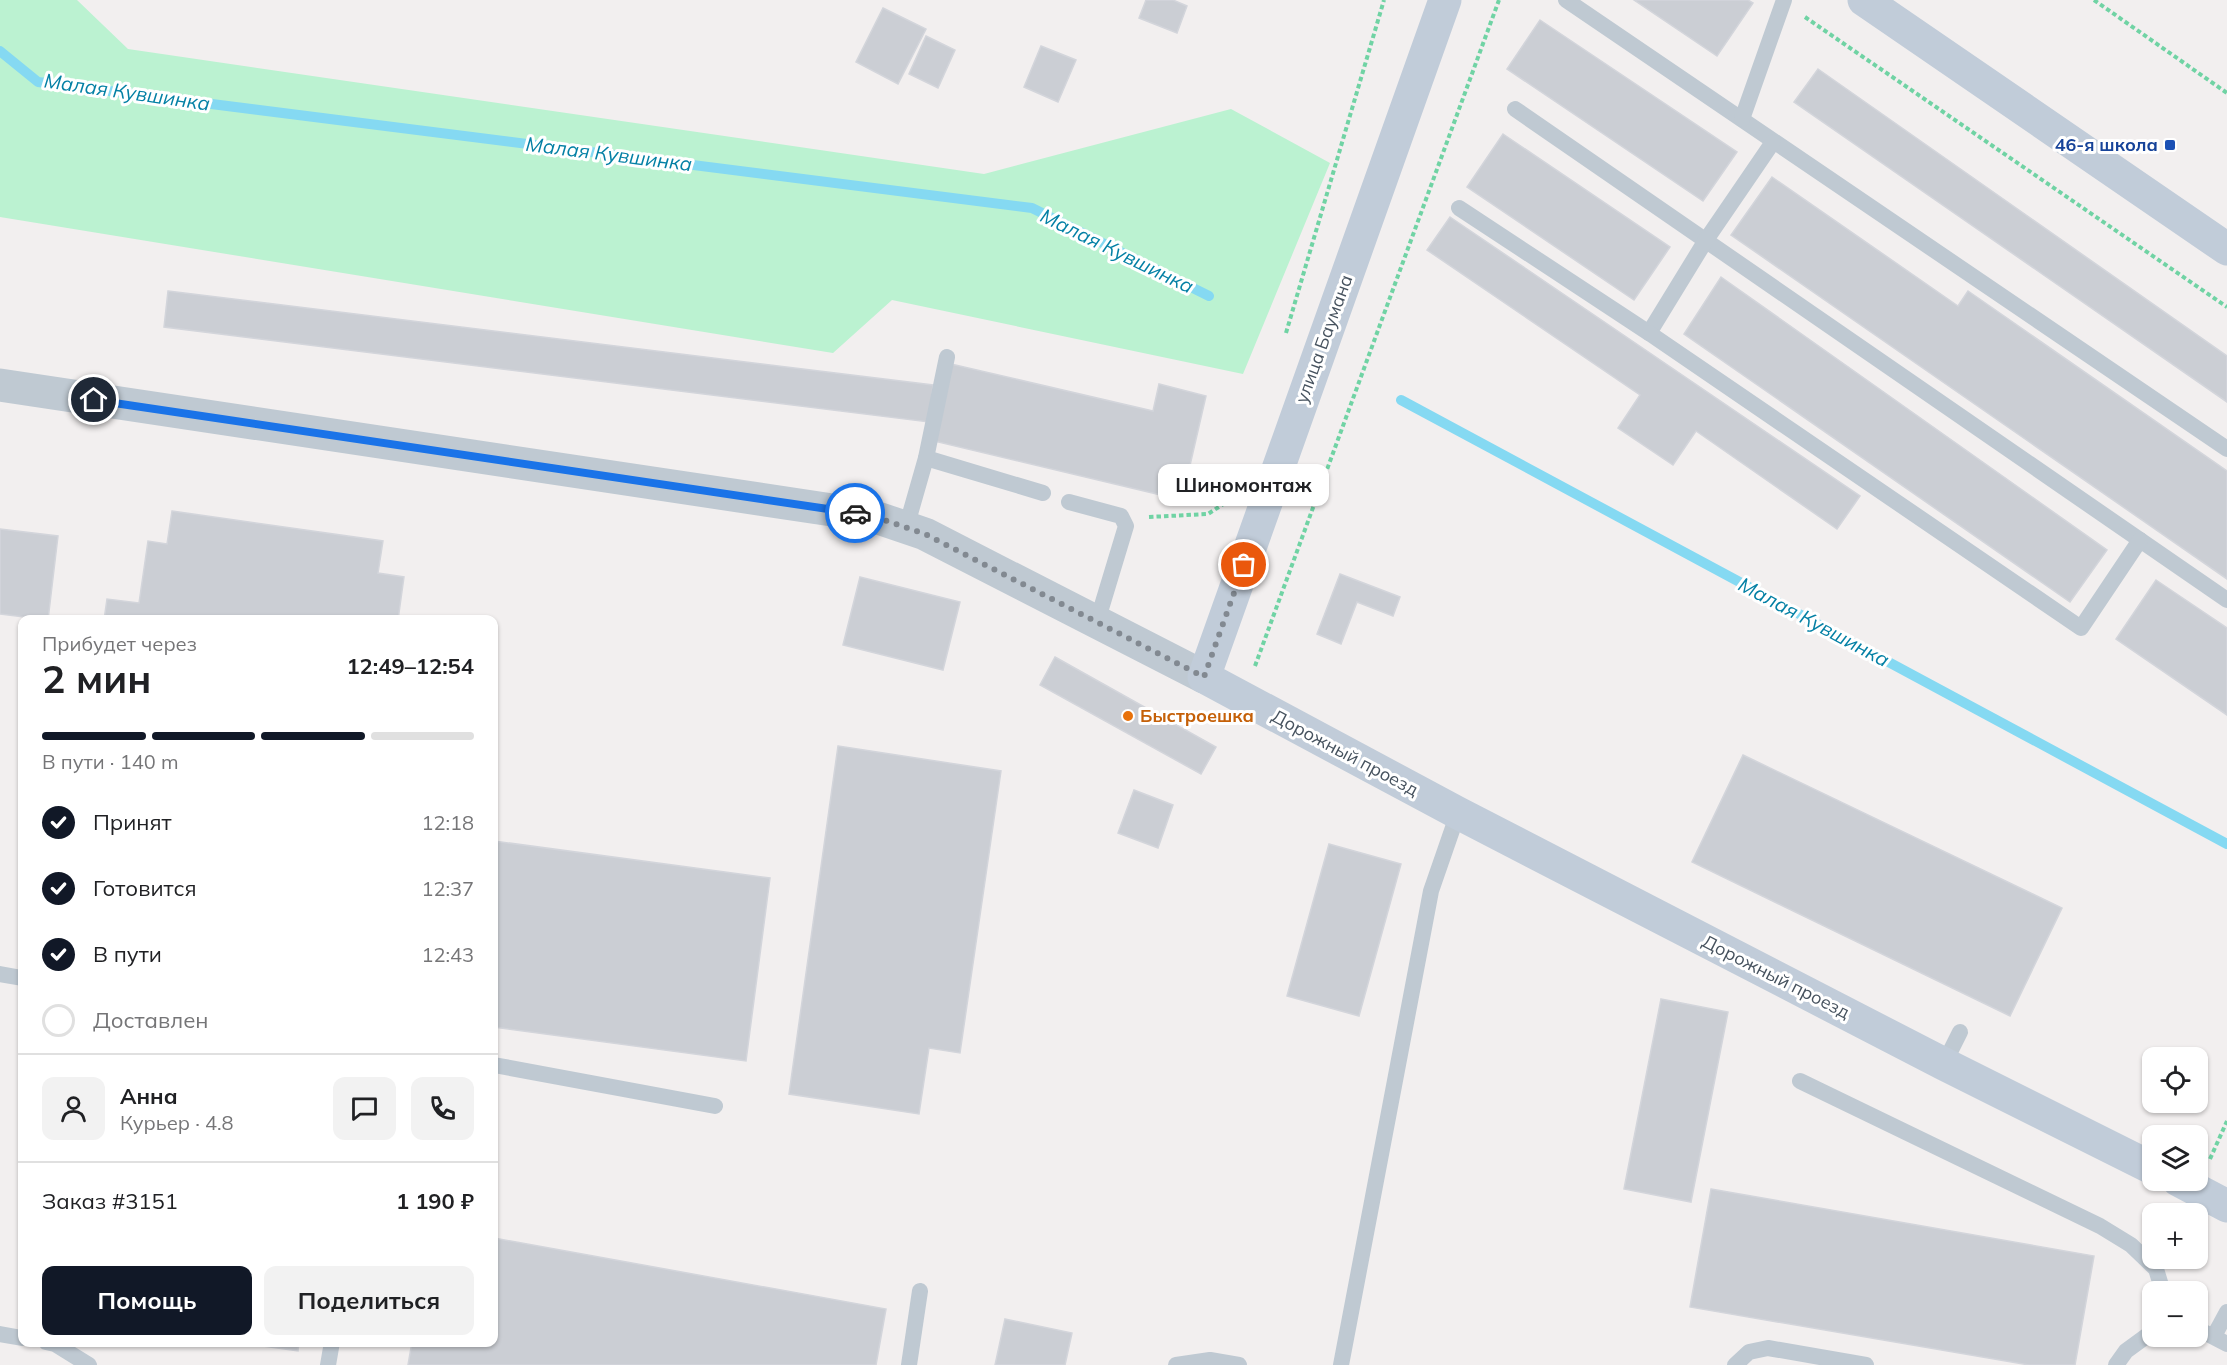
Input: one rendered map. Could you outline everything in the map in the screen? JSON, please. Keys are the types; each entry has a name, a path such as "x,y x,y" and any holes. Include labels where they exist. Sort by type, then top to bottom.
{"street":[{"path":"1864,0 2227,249"},
{"name":"улица Баумана","path":"1204,677 1441,2"},
{"name":"Дорожный проезд","path":"0,386 872,516 925,534 1204,677 1458,813 1944,1064 2142,1163"},
{"path":"2199,1191 2227,1206"}],"lane":[{"path":"1566,0 2227,449"},
{"path":"1742,119 1784,1"},
{"path":"1515,109 2227,600"},
{"path":"1649,333 1706,240 1773,142"},
{"path":"1459,208 1649,333 2081,628 2140,540"},
{"path":"906,528 926,458 947,357"},
{"path":"926,458 1043,493"},
{"path":"1069,502 1121,516 1126,526 1096,622"},
{"path":"1341,1365 1431,891 1458,813"},
{"path":"0,974 18,977"},
{"path":"1944,1064 1960,1032"},
{"path":"498,1066 716,1106"},
{"path":"1800,1081 2100,1226 2131,1245 2156,1269 2160,1281"},
{"path":"909,1365 921,1291"},
{"path":"2221,1340 2227,1311"},
{"path":"0,1334 18,1337"},
{"path":"2116,1365 2126,1352 2142,1340"},
{"path":"60,1347 89,1365"},
{"path":"328,1365 331,1347"},
{"path":"1735,1365 1749,1352 1768,1348 1866,1365"},
{"path":"1176,1365 1210,1360 1239,1365"}],"path":[{"path":"1285,337 1384,0"},
{"path":"1243,698 1269,633 1499,0"},
{"path":"2094,0 2227,93"},
{"path":"1784,1 2227,307"},
{"path":"1121,516 1160,517 1208,514 1228,503 1233,494"}],"green space":[{"path":"0,0 77,0 128,49 984,174 1231,109 1330,163 1243,374 892,300 833,353 0,217"}],"building":[{"path":"1146,0 1173,0 1187,6 1177,33 1139,18"},
{"path":"1634,0 1748,0 1753,3 1717,56"},
{"path":"883,8 926,29 898,84 856,62"},
{"path":"1540,20 1737,152 1703,201 1507,69"},
{"path":"926,36 955,50 938,88 909,74"},
{"path":"1041,46 1076,60 1058,102 1024,87"},
{"path":"1818,69 2227,356 2227,402 1794,102"},
{"path":"1503,134 1670,247 1634,300 1467,187"},
{"path":"1772,177 1958,306 1968,291 2227,471 2227,579 1731,235"},
{"path":"1450,217 1860,496 1837,529 1696,431 1673,465 1618,428 1640,395 1427,250"},
{"path":"1721,277 2107,550 2070,602 1684,334"},
{"path":"168,291 933,385 929,422 164,327"},
{"path":"951,364 1153,411 1159,384 1206,396 1182,500 934,441"},
{"path":"172,511 383,541 378,573 404,577 399,615 105,615 107,599 139,603 148,541 167,544"},
{"path":"0,529 58,536 49,615 18,616 0,614"},
{"path":"1340,574 1400,597 1393,616 1357,602 1341,644 1317,634"},
{"path":"860,577 960,602 943,670 843,645"},
{"path":"2156,580 2227,628 2227,715 2116,639"},
{"name":"Быстроешка","path":"1055,657 1216,747 1201,774 1040,685"},
{"path":"838,746 1001,771 960,1053 929,1048 919,1114 789,1094"},
{"path":"1743,755 2062,908 2010,1016 1692,862"},
{"path":"1134,790 1173,805 1158,848 1118,833"},
{"path":"498,842 770,878 746,1061 498,1028"},
{"path":"1329,844 1401,864 1359,1016 1287,996"},
{"path":"1661,999 1728,1012 1691,1202 1624,1189"},
{"path":"1711,1189 2094,1256 2075,1365 2029,1365 1690,1307"},
{"path":"498,1239 886,1309 876,1365 408,1365 411,1347 498,1347"},
{"path":"1005,1319 1072,1333 1065,1365 995,1365"},
{"path":"270,1347 298,1347 298,1351"}],"waterway":[{"name":"Малая Кувшинка","path":"0,51 38,82 1032,208 1209,296"},
{"name":"Малая Кувшинка","path":"1401,400 2227,844"}],"way so far":[{"path":"855,513 872,516 925,534 1204,677 1244,565"}],"place":[{"name":"46-я школа","path":"2170,145"},
{"name":"Шиномонтаж","path":"1244,565"},
{"name":"Быстроешка","path":"1128,716"}],"route":[{"path":"94,400 855,513"}]}
